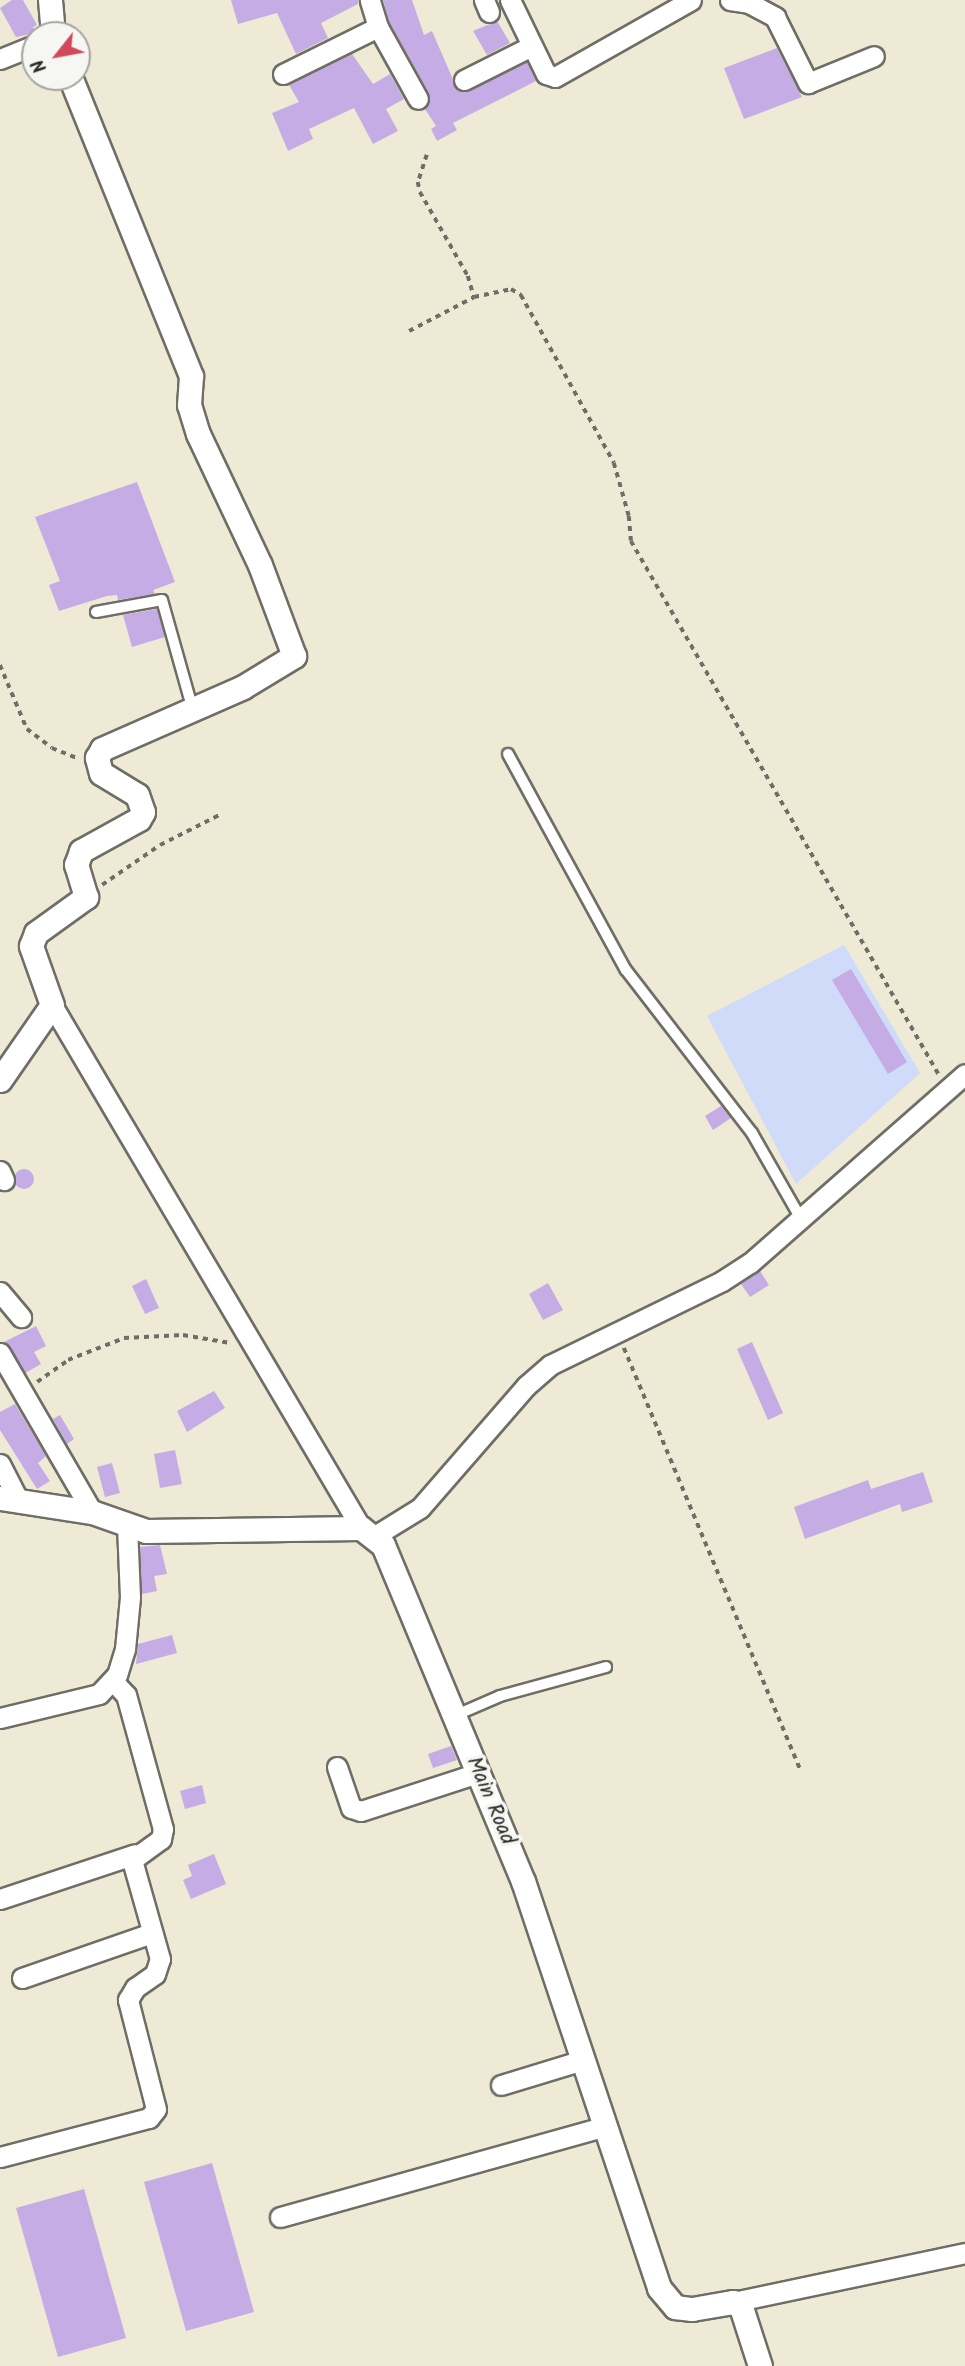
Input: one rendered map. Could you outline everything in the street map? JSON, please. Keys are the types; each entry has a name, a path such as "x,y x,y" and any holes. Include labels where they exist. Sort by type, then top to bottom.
{"street":[{"path":"50,0 52,21"},
{"path":"370,0 378,27 418,99"},
{"path":"510,0 530,47 546,74 555,77 691,0"},
{"path":"730,0 749,3 775,17 808,83 874,56"},
{"path":"283,74 378,27"},
{"path":"464,80 530,47"},
{"path":"0,60 21,51"},
{"path":"75,91 191,376 189,405 198,434 294,648 288,663 102,749 97,766 137,795 143,812 139,819 81,851 76,865 86,897 32,940 52,1005 367,1533"},
{"path":"0,1080 52,1005"},
{"path":"0,1464 9,1498 92,1513 146,1531 367,1533 420,1508 439,1490 526,1386 550,1365 722,1281 801,1219 965,1074"},
{"path":"0,1292 21,1317"},
{"path":"0,1353 92,1513"},
{"path":"0,1718 99,1694 113,1681 125,1649 130,1597 127,1524"},
{"name":"Main Road","path":"367,1533 383,1545 523,1881 659,2288 667,2300 692,2309 733,2302"},
{"path":"0,1899 135,1854 161,1839 163,1829 125,1695 113,1681"},
{"path":"337,1767 351,1808 361,1811 478,1773"},
{"path":"1,2152 154,2114 128,2000 159,1968 152,1933 132,1867 135,1854"},
{"path":"22,1978 152,1933"},
{"path":"501,2085 583,2060"},
{"path":"280,2217 605,2126"},
{"path":"733,2302 965,2253"},
{"path":"733,2302 746,2316 760,2366"}],"lane":[{"path":"96,612 162,600 192,707"},
{"path":"508,754 626,970 752,1133 801,1219"},
{"path":"454,1716 500,1696 606,1667"}],"path":[{"path":"427,155 418,182 420,192 468,276 474,297"},
{"path":"409,331 474,297 511,289 527,304 614,463 629,516 631,541 947,1089"},
{"path":"0,665 27,729 52,747 97,766"},
{"path":"86,897 150,851 221,814"},
{"path":"618,1332 800,1769"},
{"path":"24,1392 68,1360 124,1338 183,1335 256,1349"}],"shaded area":[{"path":"844,945 920,1073 796,1184 707,1016"}],"building":[{"path":"12,0 23,0 35,21 21,21 21,36 16,37 0,8"},
{"path":"231,0 358,0 358,4 321,23 328,38 296,54 277,13 238,24"},
{"path":"383,0 412,0 424,35 432,31 458,91 469,91 527,62 536,81 453,123 457,130 437,141 431,129 436,126 425,109 429,93 389,22"},
{"path":"497,21 510,43 487,55 473,31"},
{"path":"777,48 802,97 744,119 724,68"},
{"path":"352,54 373,84 390,74 404,99 386,109 398,131 373,144 354,108 309,129 313,139 288,151 272,113 299,102 289,85"},
{"path":"137,482 175,582 153,590 155,594 118,600 117,595 107,596 59,611 49,585 60,581 35,517"},
{"path":"157,609 165,637 132,647 123,615"},
{"path":"851,969 907,1062 888,1074 832,980"},
{"path":"721,1106 731,1118 713,1130 705,1116"},
{"path":"24,1169 31,1172 34,1179 31,1186 24,1189 17,1186 14,1179 17,1172"},
{"path":"760,1271 769,1285 750,1297 741,1284"},
{"path":"146,1279 159,1308 145,1314 132,1286"},
{"path":"548,1283 563,1310 543,1320 529,1294"},
{"path":"36,1326 46,1346 34,1352 41,1364 25,1373 4,1342"},
{"path":"752,1342 783,1413 768,1420 737,1349"},
{"path":"214,1391 225,1408 187,1432 177,1411"},
{"path":"15,1404 46,1456 38,1463 50,1481 37,1489 0,1430 0,1412"},
{"path":"60,1415 74,1439 67,1444 53,1419"},
{"path":"175,1450 182,1484 160,1488 154,1454"},
{"path":"112,1463 120,1493 105,1497 97,1467"},
{"path":"923,1472 933,1502 902,1512 900,1504 805,1539 794,1507 868,1480 871,1489"},
{"path":"160,1545 167,1574 154,1576 157,1591 142,1594 140,1547"},
{"path":"172,1635 177,1653 136,1664 138,1644"},
{"path":"451,1746 457,1760 433,1768 428,1754"},
{"path":"202,1785 206,1803 185,1809 180,1791"},
{"path":"214,1854 226,1884 191,1899 183,1880 192,1876 188,1865"},
{"path":"212,2163 254,2312 186,2331 144,2182"},
{"path":"84,2189 126,2338 58,2357 16,2208"}]}
